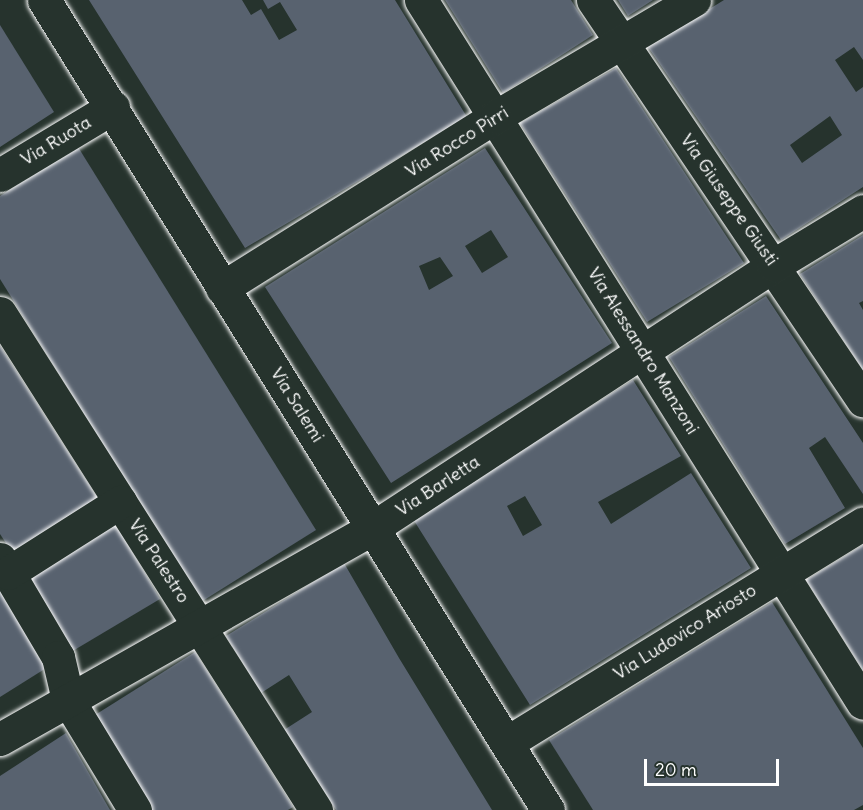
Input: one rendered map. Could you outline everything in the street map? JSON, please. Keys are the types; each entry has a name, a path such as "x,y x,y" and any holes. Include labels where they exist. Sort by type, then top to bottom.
{"street":[{"name":"Via Salemi","path":"44,0 113,107 222,288 374,527 548,810"},
{"name":"Via Alessandro Manzoni","path":"421,0 863,703"},
{"name":"Via Giuseppe Giusti","path":"593,0 621,46 774,265 863,400"},
{"name":"Via Rocco Pirri","path":"222,288 495,117 621,46 694,0"},
{"name":"Via Ruota","path":"0,175 113,107"},
{"name":"Via Barletta","path":"0,740 374,527 774,265 863,212"},
{"name":"Via Palestro","path":"0,313 316,810"},
{"path":"120,502 4,566 58,657 68,700 135,810"},
{"name":"Via Ludovico Ariosto","path":"508,742 863,524"}],"building":[{"path":"89,0 242,0 251,15 261,9 279,40 297,30 280,2 268,9 263,0 395,0 467,117 245,248"},
{"path":"445,0 571,0 593,35 503,93"},
{"path":"618,0 653,0 628,16"},
{"path":"724,0 863,0 863,60 854,47 835,60 856,92 863,87 863,187 781,240 648,47","holes":["830,116 842,135 802,163 790,145"]},
{"path":"0,25 54,112 0,147"},
{"path":"616,68 744,263 647,322 520,123"},
{"path":"78,147 316,530 201,602 0,279 0,196"},
{"path":"485,148 612,343 391,483 265,287","holes":["491,230 508,257 482,273 465,246","440,257 453,276 429,290 419,266"]},
{"path":"863,235 863,301 859,303 863,310 863,370 800,274"},
{"path":"766,296 863,443 863,494 825,437 809,448 845,508 785,544 669,357"},
{"path":"0,346 98,499 13,554 0,534"},
{"path":"633,380 681,456 598,502 611,524 691,473 751,568 530,705 413,519","holes":["525,496 542,525 523,536 507,506"]},
{"path":"114,521 160,599 71,652 24,574"},
{"path":"863,545 863,670 806,580"},
{"path":"344,563 492,810 336,810 284,730 312,712 289,675 261,693 226,636"},
{"path":"0,578 51,665 0,697"},
{"path":"772,602 863,748 863,805 854,810 593,810 549,740"},
{"path":"195,652 293,807 288,810 152,810 95,715"},
{"path":"66,733 110,810 0,810 0,776"}]}
